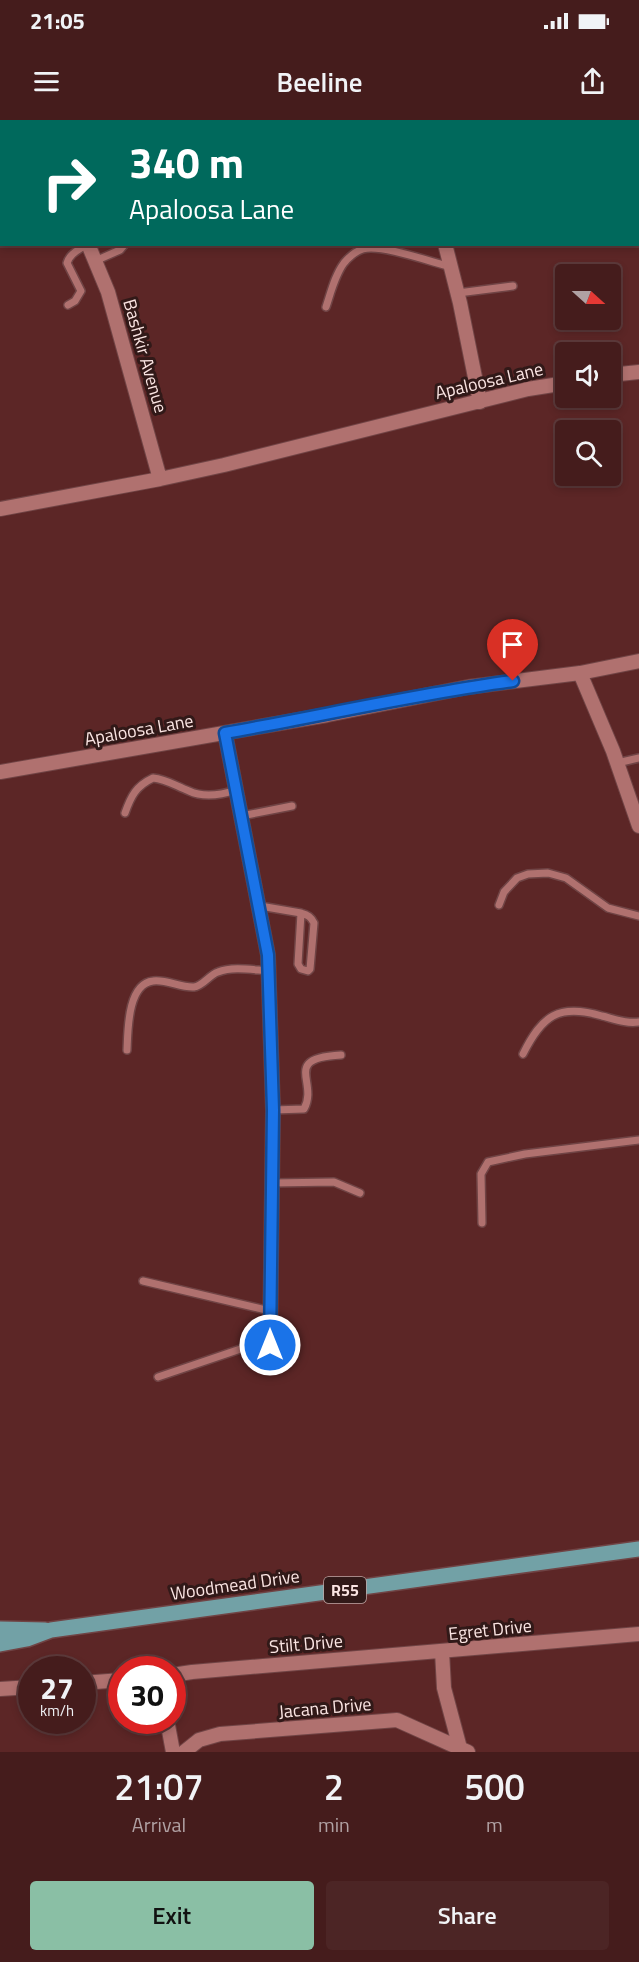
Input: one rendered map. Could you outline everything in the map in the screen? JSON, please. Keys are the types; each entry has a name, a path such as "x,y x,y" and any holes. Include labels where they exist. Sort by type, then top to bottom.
{"main road":[{"name":"Woodmead Drive","path":"0,1629 51,1630 639,1550"},
{"name":"Woodmead Drive","path":"0,1644 27,1639 51,1630"}],"street":[{"name":"Bashkir Avenue","path":"89,246 110,298 160,479"},
{"path":"446,246 458,293 480,402"},
{"path":"621,374 639,372"},
{"name":"Apaloosa Lane","path":"0,509 160,479 555,384"},
{"name":"Apaloosa Lane","path":"0,771 225,733 468,687 580,673 639,661"},
{"path":"580,673 617,763 639,826"},
{"path":"225,733 268,955 273,1110 270,1342"},
{"name":"Egret Drive","path":"462,1751 444,1688 442,1651 639,1634"},
{"name":"Stilt Drive","path":"186,1673 442,1651"},
{"path":"0,1689 18,1688"},
{"name":"Jacana Drive","path":"183,1752 200,1740 220,1734 397,1720 462,1751"},
{"path":"170,1734 173,1752"}],"lane":[{"path":"68,305 79,297 81,291 68,263 69,259 73,253 85,246"},
{"path":"95,261 120,250 123,246"},
{"path":"326,307 343,264 350,256 364,249 385,250 451,267"},
{"path":"458,293 513,286"},
{"path":"617,763 639,758"},
{"path":"125,813 133,793 153,778 197,794 222,794 236,790"},
{"path":"242,816 292,806"},
{"path":"499,905 504,892 517,878 528,874 548,873 566,878 609,908 639,916"},
{"path":"260,906 307,914 314,923 308,971 301,969 298,964 301,913"},
{"path":"127,1050 130,1007 135,996 146,983 154,980 193,987 199,986 210,975 220,971 234,969 269,971"},
{"path":"523,1054 533,1033 542,1023 557,1013 566,1011 596,1014 621,1021 639,1022"},
{"path":"273,1110 304,1109 306,1069 309,1063 315,1058 341,1055"},
{"path":"482,1223 481,1174 488,1162 525,1154 639,1140"},
{"path":"272,1183 334,1182 360,1193"},
{"path":"143,1281 270,1311"},
{"path":"158,1377 270,1342"}],"route":[{"path":"270,1345 273,1110 268,955 225,733 407,698 513,681"}]}
